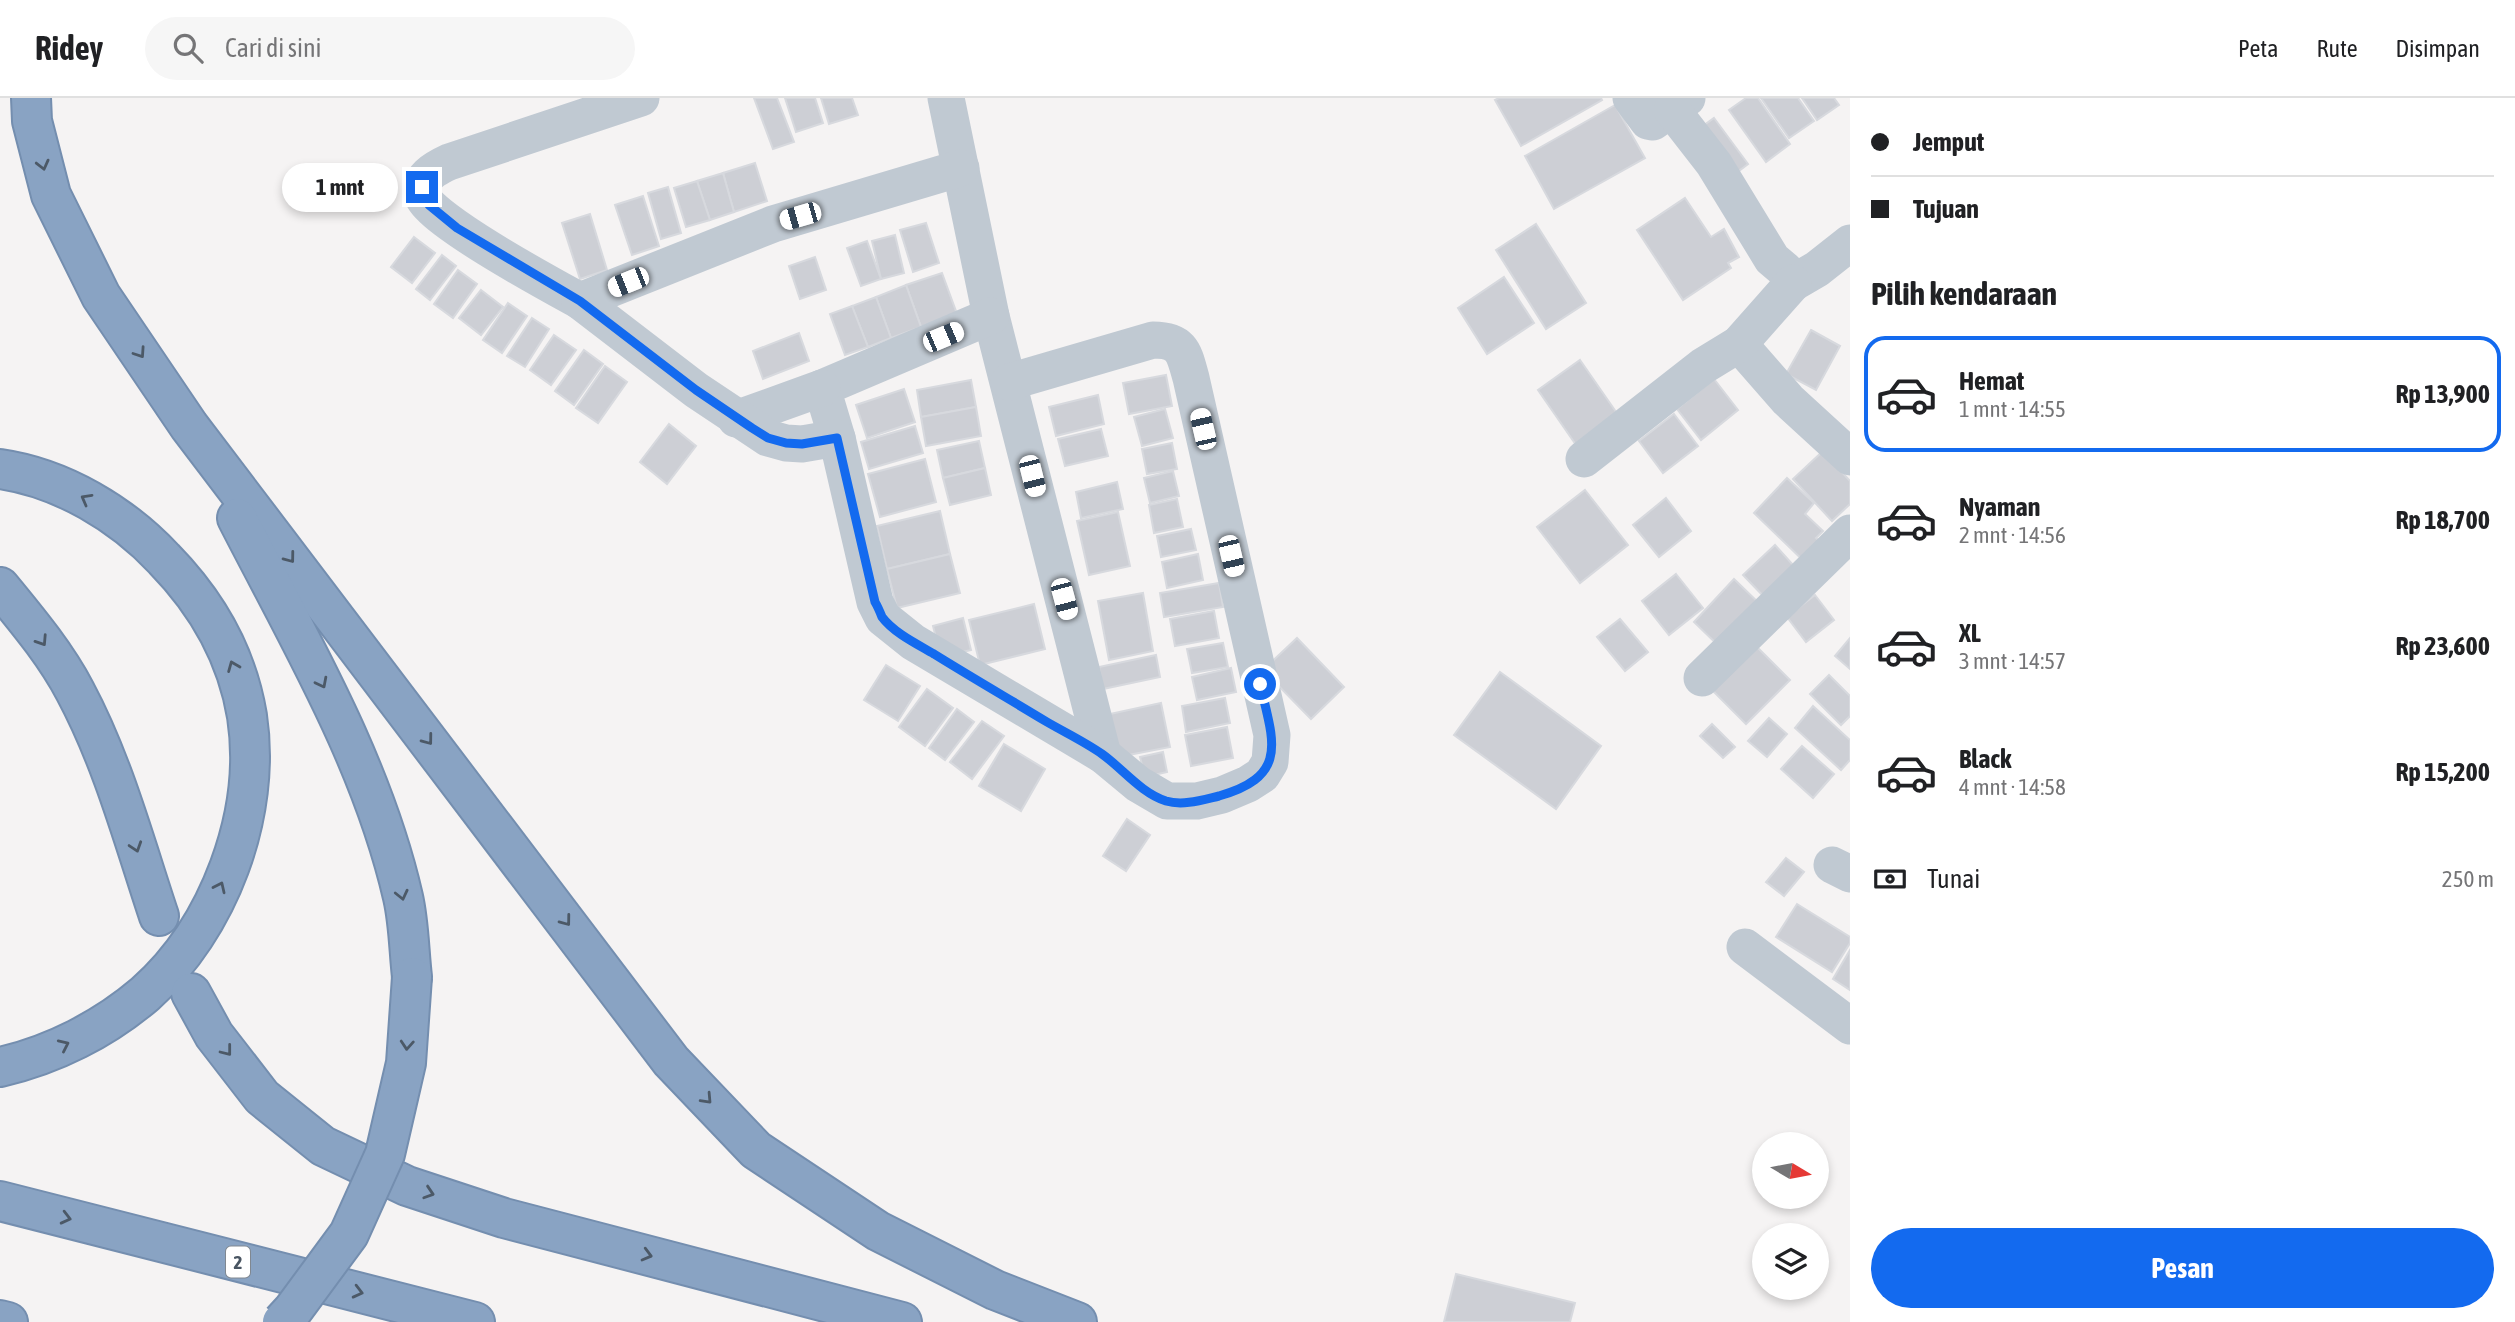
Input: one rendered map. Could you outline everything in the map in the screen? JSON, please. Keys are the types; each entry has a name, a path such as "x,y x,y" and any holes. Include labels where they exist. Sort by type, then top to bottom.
{"highway":[{"path":"31,98 32,121 51,195 101,296 190,426 671,1060 756,1150 878,1231 995,1290 1077,1322"},
{"path":"190,426 346,729 380,814 404,900 412,977 406,1063 385,1154 349,1234 282,1322"},
{"path":"0,469 20,472 70,490 111,513 146,540 174,569 204,606 222,639 237,677 247,716 249,762 246,803 237,843 223,884 199,929 174,964 145,994 105,1023 66,1045 25,1062 0,1067"},
{"path":"0,587 35,630 75,690 111,773 159,916"},
{"path":"191,993 215,1035 262,1097 323,1146 407,1186 504,1218 902,1322"},
{"name":"2","path":"0,1201 475,1322"},
{"path":"0,1320 8,1322"}],"street":[{"path":"641,98 449,162 425,178 423,196 429,205 457,228 580,301 736,419 768,438 802,444 837,438"},
{"path":"946,98 991,316 1103,755"},
{"path":"1631,98 1648,121 1659,120 1680,104 1772,259 1799,279"},
{"path":"580,301 773,224 961,168"},
{"path":"1584,459 1703,366 1739,344 1799,279 1850,243"},
{"path":"736,419 822,388 991,316"},
{"path":"822,388 837,438 875,602 883,618 913,642 1103,755 1158,797 1182,803 1222,795 1248,784 1262,775 1270,762 1272,735 1186,357 1179,346 1171,341 1153,340 1009,382"},
{"path":"1739,344 1788,400 1850,457"},
{"path":"1702,678 1850,533"},
{"path":"1745,947 1850,1026"}],"building":[{"path":"754,98 777,98 794,142 773,149"},
{"path":"785,98 815,98 823,123 796,132"},
{"path":"821,98 852,98 858,115 829,124"},
{"path":"1746,98 1758,98 1790,144 1766,162 1729,110"},
{"path":"1761,98 1798,98 1814,121 1789,138"},
{"path":"1802,98 1834,98 1839,105 1817,120"},
{"path":"1495,100 1602,100 1521,146"},
{"path":"1615,105 1645,158 1554,209 1525,156"},
{"path":"1714,118 1748,164 1731,177 1696,131"},
{"path":"755,163 767,201 734,212 723,173"},
{"path":"723,173 734,212 710,220 697,181"},
{"path":"697,181 710,220 686,227 674,188"},
{"path":"668,187 681,233 661,239 648,193"},
{"path":"643,196 659,246 632,255 615,205"},
{"path":"1685,198 1711,237 1724,229 1739,257 1728,263 1731,268 1683,300 1637,230"},
{"path":"590,214 607,270 580,279 562,223"},
{"path":"926,223 939,263 913,272 900,230"},
{"path":"1536,224 1586,303 1546,329 1496,250"},
{"path":"895,235 904,273 881,279 872,241"},
{"path":"414,237 435,253 412,283 391,267"},
{"path":"867,241 881,279 861,286 847,248"},
{"path":"442,255 456,266 430,300 416,289"},
{"path":"815,257 826,290 800,299 789,266"},
{"path":"458,270 477,284 453,318 434,304"},
{"path":"942,273 957,314 921,327 906,285"},
{"path":"1504,277 1534,323 1487,354 1458,308"},
{"path":"906,285 921,327 891,338 876,297"},
{"path":"481,290 503,307 481,335 459,318"},
{"path":"876,297 891,338 868,347 852,306"},
{"path":"508,303 527,316 502,353 483,340"},
{"path":"852,306 868,347 845,355 830,314"},
{"path":"532,318 549,329 525,367 507,356"},
{"path":"1811,330 1840,346 1816,390 1786,374"},
{"path":"799,333 809,361 763,379 753,351"},
{"path":"554,335 576,350 551,385 530,370"},
{"path":"584,350 603,364 574,405 555,391"},
{"path":"1580,360 1623,422 1581,452 1538,390"},
{"path":"605,366 627,382 598,423 576,408"},
{"path":"1166,375 1172,406 1129,414 1123,383"},
{"path":"1714,379 1738,410 1701,440 1677,409"},
{"path":"971,380 976,407 921,417 917,390"},
{"path":"904,389 915,422 867,438 856,405"},
{"path":"1098,395 1104,424 1056,436 1049,407"},
{"path":"976,407 981,436 926,446 921,417"},
{"path":"1165,409 1173,438 1142,446 1134,417"},
{"path":"1674,414 1698,446 1663,473 1639,441"},
{"path":"669,424 696,446 667,484 640,462"},
{"path":"915,426 923,453 869,469 861,442"},
{"path":"1101,429 1108,456 1065,466 1058,439"},
{"path":"979,441 985,468 943,478 937,450"},
{"path":"1172,443 1177,469 1147,474 1142,449"},
{"path":"1823,451 1850,481 1850,504 1832,521 1793,479"},
{"path":"925,459 936,502 880,517 868,474"},
{"path":"985,468 991,495 950,505 943,478"},
{"path":"1173,471 1179,496 1150,503 1144,478"},
{"path":"1787,478 1814,503 1805,514 1823,531 1816,538 1830,551 1812,569 1754,513"},
{"path":"1117,482 1123,509 1081,518 1076,492"},
{"path":"1585,490 1628,545 1580,583 1537,527"},
{"path":"1666,498 1691,531 1659,557 1633,525"},
{"path":"1177,499 1183,527 1154,533 1149,505"},
{"path":"940,511 950,554 887,569 877,526"},
{"path":"1118,512 1130,566 1089,575 1077,521"},
{"path":"1191,529 1196,550 1161,557 1157,536"},
{"path":"1775,545 1802,575 1771,604 1743,575"},
{"path":"950,554 960,593 897,608 887,569"},
{"path":"1198,554 1203,580 1167,588 1162,562"},
{"path":"1676,574 1703,608 1669,635 1642,601"},
{"path":"1734,579 1764,608 1723,650 1694,622"},
{"path":"1219,583 1223,607 1164,617 1160,593"},
{"path":"1143,593 1153,651 1109,660 1098,601"},
{"path":"1815,595 1834,620 1806,642 1787,617"},
{"path":"1034,604 1045,649 980,665 969,620"},
{"path":"1214,611 1219,638 1175,646 1170,619"},
{"path":"963,618 971,650 941,657 933,626"},
{"path":"1620,619 1648,652 1625,671 1597,637"},
{"path":"1297,638 1344,687 1311,719 1263,670"},
{"path":"1850,638 1850,669 1835,656"},
{"path":"1223,643 1228,667 1192,673 1187,649"},
{"path":"1755,645 1790,680 1746,724 1711,689"},
{"path":"1156,655 1160,677 1103,689 1099,667"},
{"path":"886,665 920,686 898,721 864,700"},
{"path":"1231,668 1236,692 1197,700 1192,677"},
{"path":"1500,672 1601,746 1556,809 1454,735"},
{"path":"1829,675 1850,696 1850,716 1841,725 1810,694"},
{"path":"927,689 953,708 925,746 899,727"},
{"path":"1225,698 1230,723 1186,732 1182,706"},
{"path":"1161,703 1170,747 1118,757 1110,714"},
{"path":"1813,706 1850,740 1850,760 1841,770 1795,728"},
{"path":"957,709 974,722 945,760 929,748"},
{"path":"1769,718 1787,734 1767,757 1748,741"},
{"path":"982,721 1004,736 972,779 950,762"},
{"path":"1712,724 1735,747 1723,758 1700,736"},
{"path":"1227,727 1233,758 1191,766 1185,735"},
{"path":"1004,744 1045,769 1021,811 979,786"},
{"path":"1802,746 1834,774 1813,798 1781,769"},
{"path":"1163,752 1167,772 1145,777 1140,757"},
{"path":"1127,819 1150,835 1126,871 1103,856"},
{"path":"1786,858 1804,872 1784,896 1766,882"},
{"path":"1797,904 1850,937 1850,943 1832,972 1776,937"},
{"path":"1850,950 1850,990 1833,979"},
{"path":"1456,1274 1575,1303 1570,1322 1444,1322"}],"route":[{"path":"422,187 423,196 440,216 580,301 736,419 768,438 786,443 802,444 837,438 875,602 883,618 913,642 1103,755 1158,797 1182,803 1197,801 1222,795 1262,775 1270,762 1272,735 1260,684"}]}
